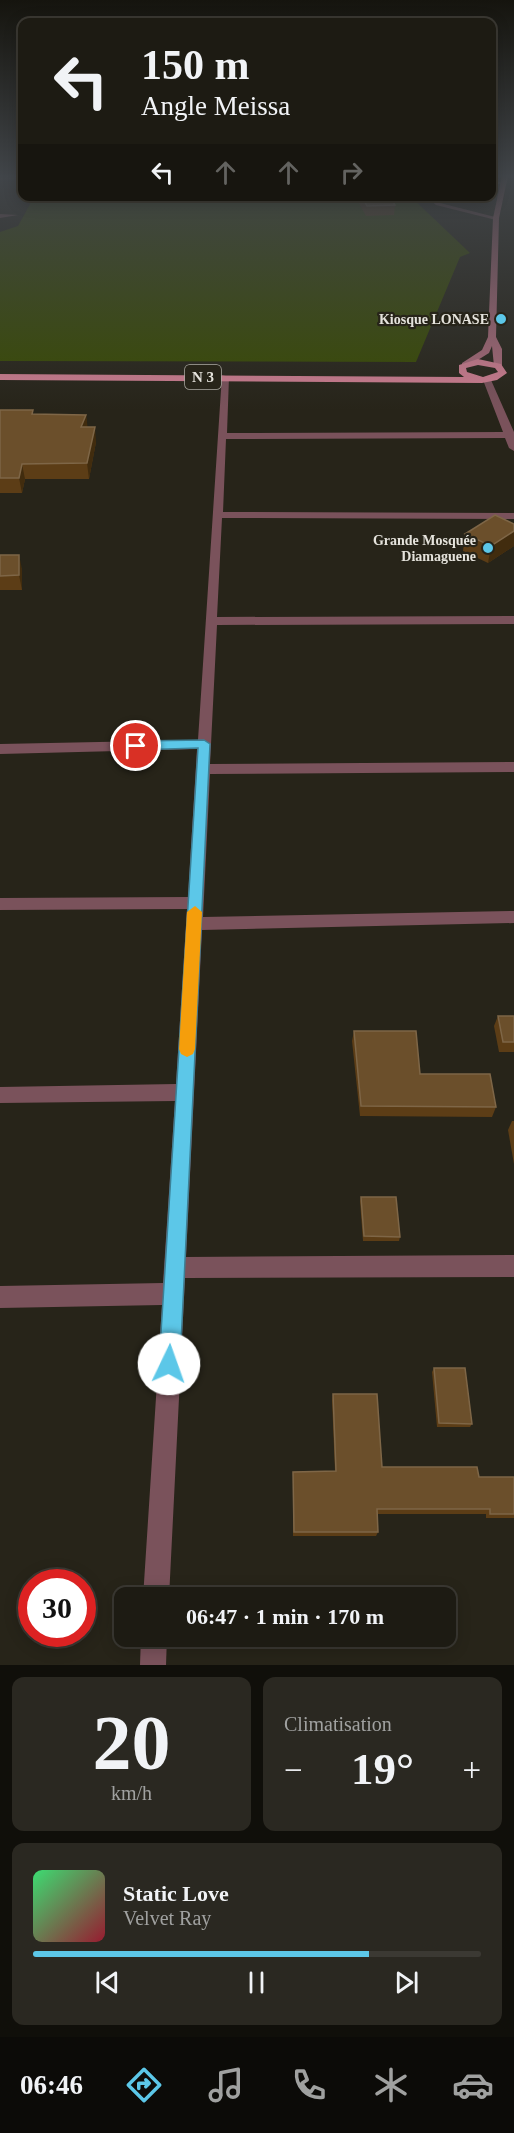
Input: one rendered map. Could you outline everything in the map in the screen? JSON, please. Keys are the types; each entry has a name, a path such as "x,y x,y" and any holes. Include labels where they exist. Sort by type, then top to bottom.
{"main road":[{"path":"492,337 498,349 501,376 487,379 467,376 461,370 486,351 492,337 495,254"},
{"path":"464,366 478,362 514,372"},
{"name":"N 3","path":"406,378 464,366"},
{"name":"N 3","path":"0,377 514,380"}],"street":[{"path":"157,1587 225,377"},
{"path":"487,379 511,435 514,448"},
{"path":"221,436 511,435"},
{"path":"217,515 514,516"},
{"path":"211,621 514,620"},
{"path":"0,749 204,744"},
{"path":"202,769 514,767"},
{"path":"0,904 195,903"},
{"path":"194,924 514,917"},
{"path":"0,1095 184,1092"},
{"path":"175,1268 514,1266"},
{"path":"0,1297 173,1294"},
{"path":"153,1665 154,1647"}],"green space":[{"path":"0,254 468,254 460,257 416,362 0,361"}],"building":[{"path":"0,410 33,410 32,414 86,415 81,427 95,427 87,463 22,464 19,478 0,478"},
{"path":"495,515 514,524 514,531 491,546 465,534"},
{"path":"0,555 19,555 19,575 0,576"},
{"path":"498,1016 514,1016 514,1042 503,1042"},
{"path":"354,1031 416,1031 420,1074 490,1074 496,1107 361,1106"},
{"path":"361,1197 396,1197 400,1237 364,1236"},
{"path":"434,1368 465,1368 472,1424 439,1423"},
{"path":"333,1394 377,1394 382,1467 477,1467 479,1477 514,1477 514,1514 490,1514 490,1509 377,1509 378,1532 294,1532 293,1472 336,1471"}],"slow traffic":[{"path":"187,1049 195,912"}],"place":[{"name":"Kiosque LONASE","path":"501,319"},
{"name":"Grande Mosquée Diamaguene","path":"488,548"}],"route":[{"path":"136,746 204,744 169,1364"}]}
